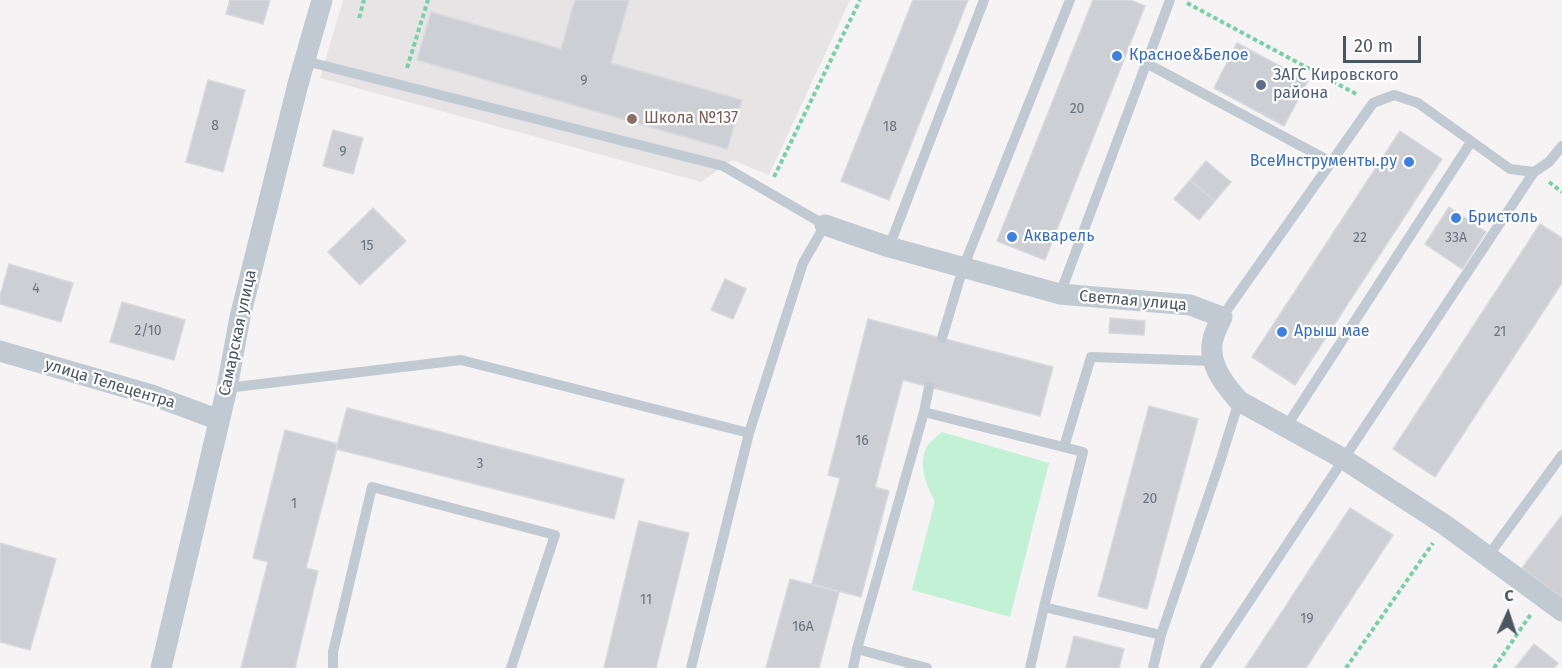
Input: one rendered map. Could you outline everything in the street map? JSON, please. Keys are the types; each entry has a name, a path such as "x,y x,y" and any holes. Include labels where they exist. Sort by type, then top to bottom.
{"street":[{"name":"Самарская улица","path":"161,668 219,420 240,318 322,0"},
{"name":"Светлая улица","path":"825,225 888,247 1060,294 1190,305 1222,317"},
{"path":"1222,317 1213,339 1212,362 1227,388 1239,401 1342,458 1445,525 1562,611"},
{"name":"улица Телецентра","path":"0,351 152,395 219,420"}],"lane":[{"path":"888,247 984,0"},
{"path":"942,338 963,268 1070,0"},
{"path":"1060,294 1170,0"},
{"path":"305,61 723,166 825,225 803,263 749,433 691,668"},
{"path":"1146,63 1331,162"},
{"path":"1222,317 1373,103 1394,94 1418,103 1509,169 1534,171"},
{"path":"1286,427 1472,142"},
{"path":"1205,668 1534,171 1549,162 1562,146"},
{"path":"1064,447 1091,357 1212,362"},
{"path":"226,388 461,360 749,433"},
{"path":"853,668 929,387"},
{"path":"1153,668 1161,635 1220,465 1239,401"},
{"path":"924,412 1083,452 1029,668"},
{"path":"1488,556 1562,455"},
{"path":"333,668 333,652 372,487 555,535 511,668"},
{"path":"1044,607 1161,635"},
{"path":"857,648 927,668"}],"path":[{"path":"359,18 364,0"},
{"path":"401,85 428,0"},
{"path":"768,190 860,0"},
{"path":"1181,0 1373,103"},
{"path":"1346,668 1445,525"},
{"path":"1494,668 1543,596"}],"shaded area":[{"name":"Школа №137","path":"343,0 850,0 769,175 732,160 701,182 320,78"}],"green space":[{"path":"942,432 1049,463 1010,617 912,590 935,501 926,481 923,458 929,443"}],"building":[{"path":"230,0 270,0 263,24 226,14"},
{"path":"575,0 629,0 611,63 742,100 727,149 417,60 431,12 561,49"},
{"path":"913,0 968,0 889,200 841,181"},
{"path":"1093,0 1130,0 1145,6 1045,260 997,241"},
{"name":"ЗАГС Кировского района","path":"1237,43 1308,81 1284,126 1214,88"},
{"path":"208,80 245,90 223,172 186,162"},
{"path":"333,130 363,138 353,174 323,166"},
{"path":"1400,131 1442,159 1295,385 1252,357"},
{"path":"1206,161 1231,182 1215,201 1190,180"},
{"path":"1190,180 1215,201 1199,220 1174,199"},
{"path":"1449,207 1486,232 1462,269 1425,244"},
{"path":"373,208 406,241 360,285 328,252"},
{"path":"1540,224 1562,238 1562,283 1435,477 1393,449"},
{"path":"9,264 73,283 61,322 0,304"},
{"path":"725,279 746,289 733,319 711,310"},
{"path":"122,302 185,320 174,360 110,342"},
{"path":"1110,318 1145,321 1144,335 1109,333"},
{"path":"868,319 1053,367 1040,416 903,380 875,487 889,491 861,597 812,584 840,478 828,475"},
{"path":"1149,406 1198,419 1147,609 1098,596"},
{"path":"347,408 624,479 614,519 336,449"},
{"path":"285,430 338,444 306,568 318,571 295,668 241,668 268,562 253,558"},
{"path":"1350,508 1393,535 1306,668 1245,668"},
{"path":"1562,515 1562,598 1522,568"},
{"path":"639,521 689,533 656,668 604,668"},
{"path":"0,543 56,559 30,650 0,642"},
{"path":"790,579 839,592 819,668 766,668"},
{"path":"1074,636 1124,649 1119,668 1066,668"},
{"path":"1534,644 1558,663 1554,668 1515,668"}],"place":[{"name":"Красное&Белое","path":"1117,56"},
{"name":"ЗАГС Кировского района","path":"1261,85"},
{"name":"Школа №137","path":"632,119"},
{"name":"ВсеИнструменты.ру","path":"1409,162"},
{"name":"Бристоль","path":"1456,218"},
{"name":"Акварель","path":"1012,237"},
{"name":"Арыш мае","path":"1282,332"}]}
